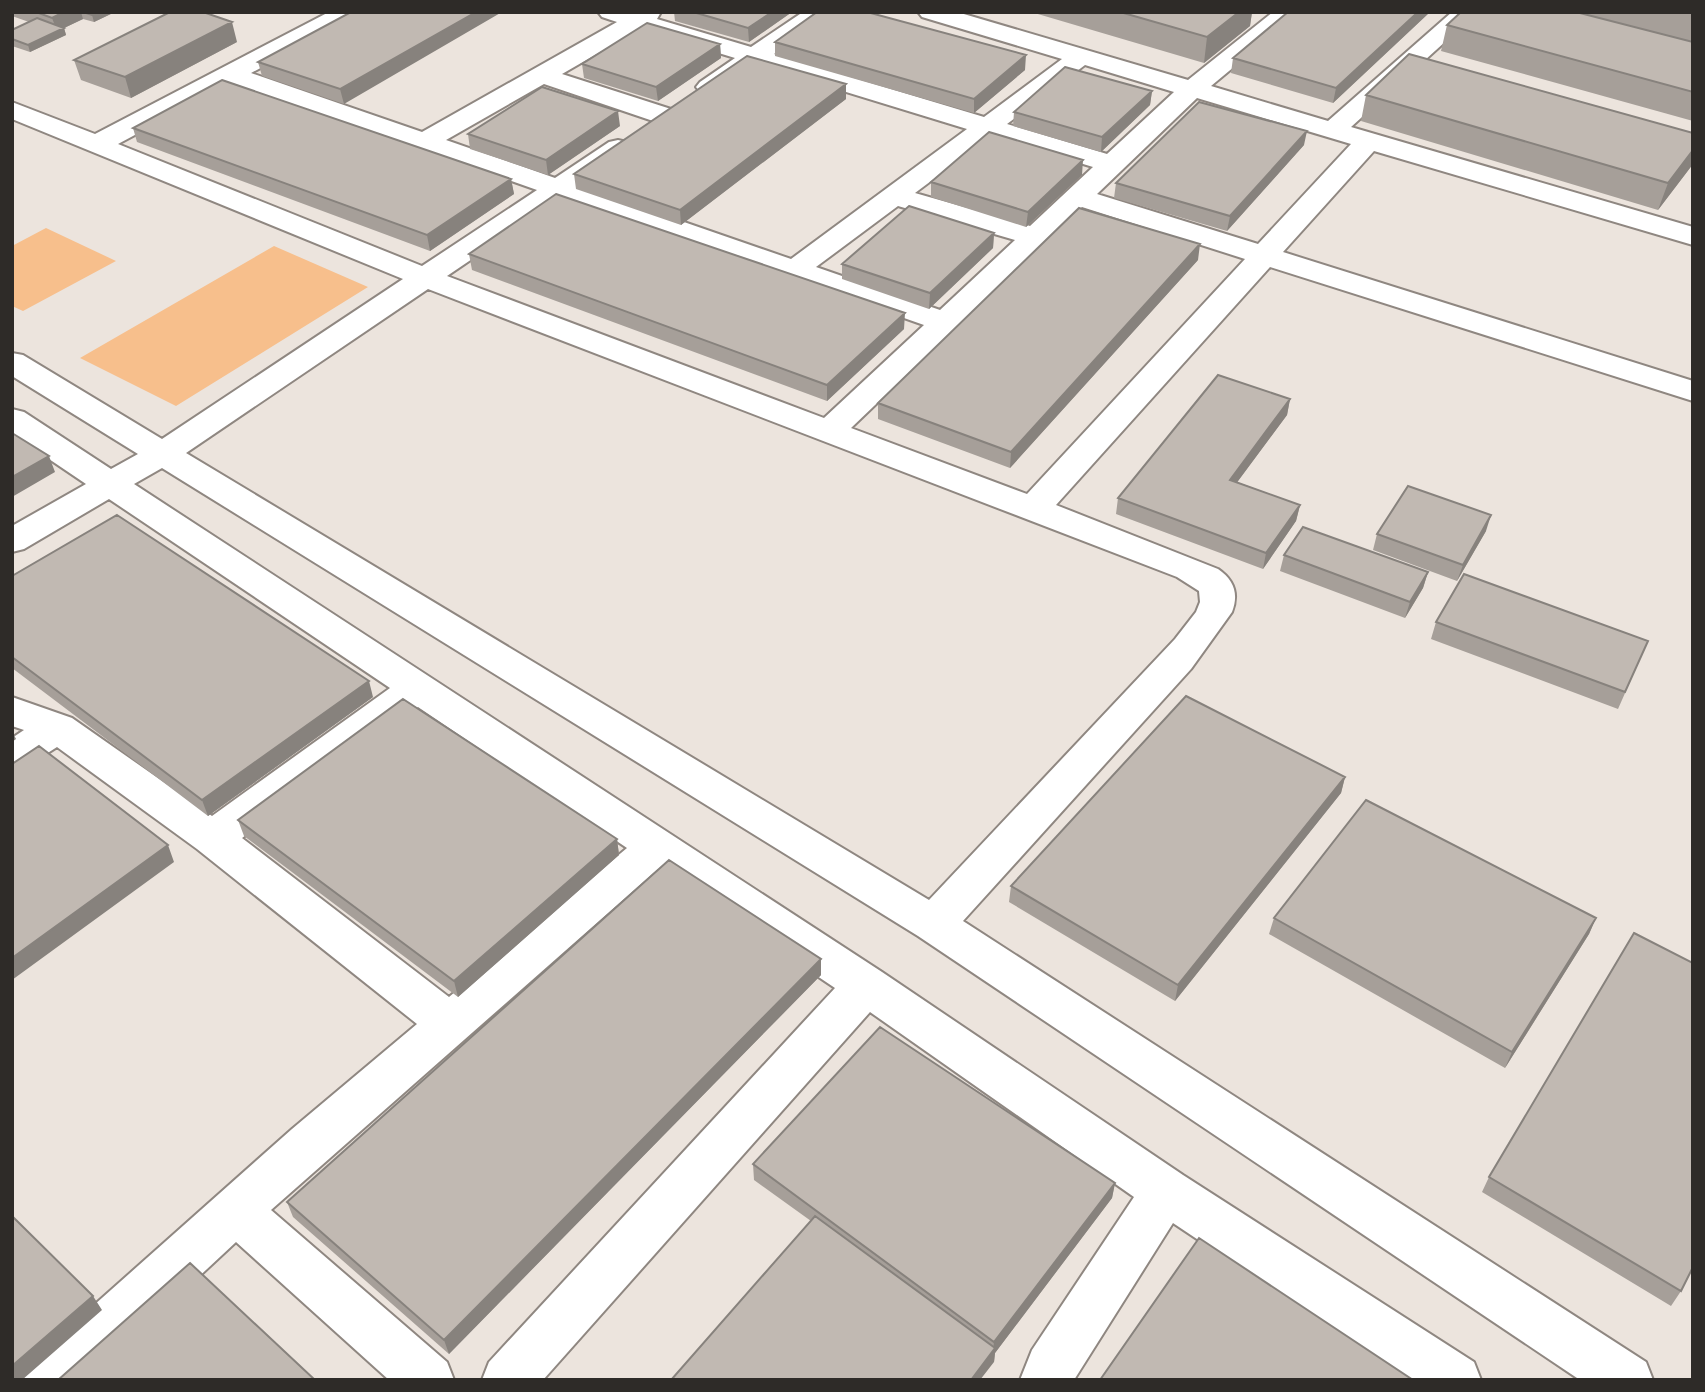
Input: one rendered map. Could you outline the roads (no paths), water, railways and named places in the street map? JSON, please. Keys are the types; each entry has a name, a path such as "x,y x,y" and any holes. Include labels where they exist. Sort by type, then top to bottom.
{"street":[{"path":"97,144 348,12"},
{"path":"610,12 644,16 755,56 1112,164"},
{"path":"12,541 162,454 819,12"},
{"path":"930,12 1693,236"},
{"path":"1334,129 1466,12"},
{"path":"829,431 1112,164 1279,14"},
{"path":"424,142 544,76 644,16"},
{"path":"793,270 1082,56"},
{"path":"1414,57 1440,65"},
{"path":"230,74 945,322"},
{"path":"544,76 665,116"},
{"path":"12,110 426,278 1033,509 1200,574 1211,582 1218,591 1218,604 1194,642 1106,741 933,924"},
{"path":"1033,509 1370,139"},
{"path":"894,195 1035,237"},
{"path":"1078,197 1693,391"},
{"path":"12,362 933,924 1627,1380"},
{"path":"12,419 866,985 1166,1191 1455,1380"},
{"path":"212,838 419,687"},
{"path":"12,711 58,729 212,838 450,1024"},
{"path":"12,757 58,729"},
{"path":"49,1380 309,1144 657,846"},
{"path":"508,1380 866,985"},
{"path":"1046,1380 1051,1368 1166,1191"},
{"path":"236,1210 428,1380"}]}
